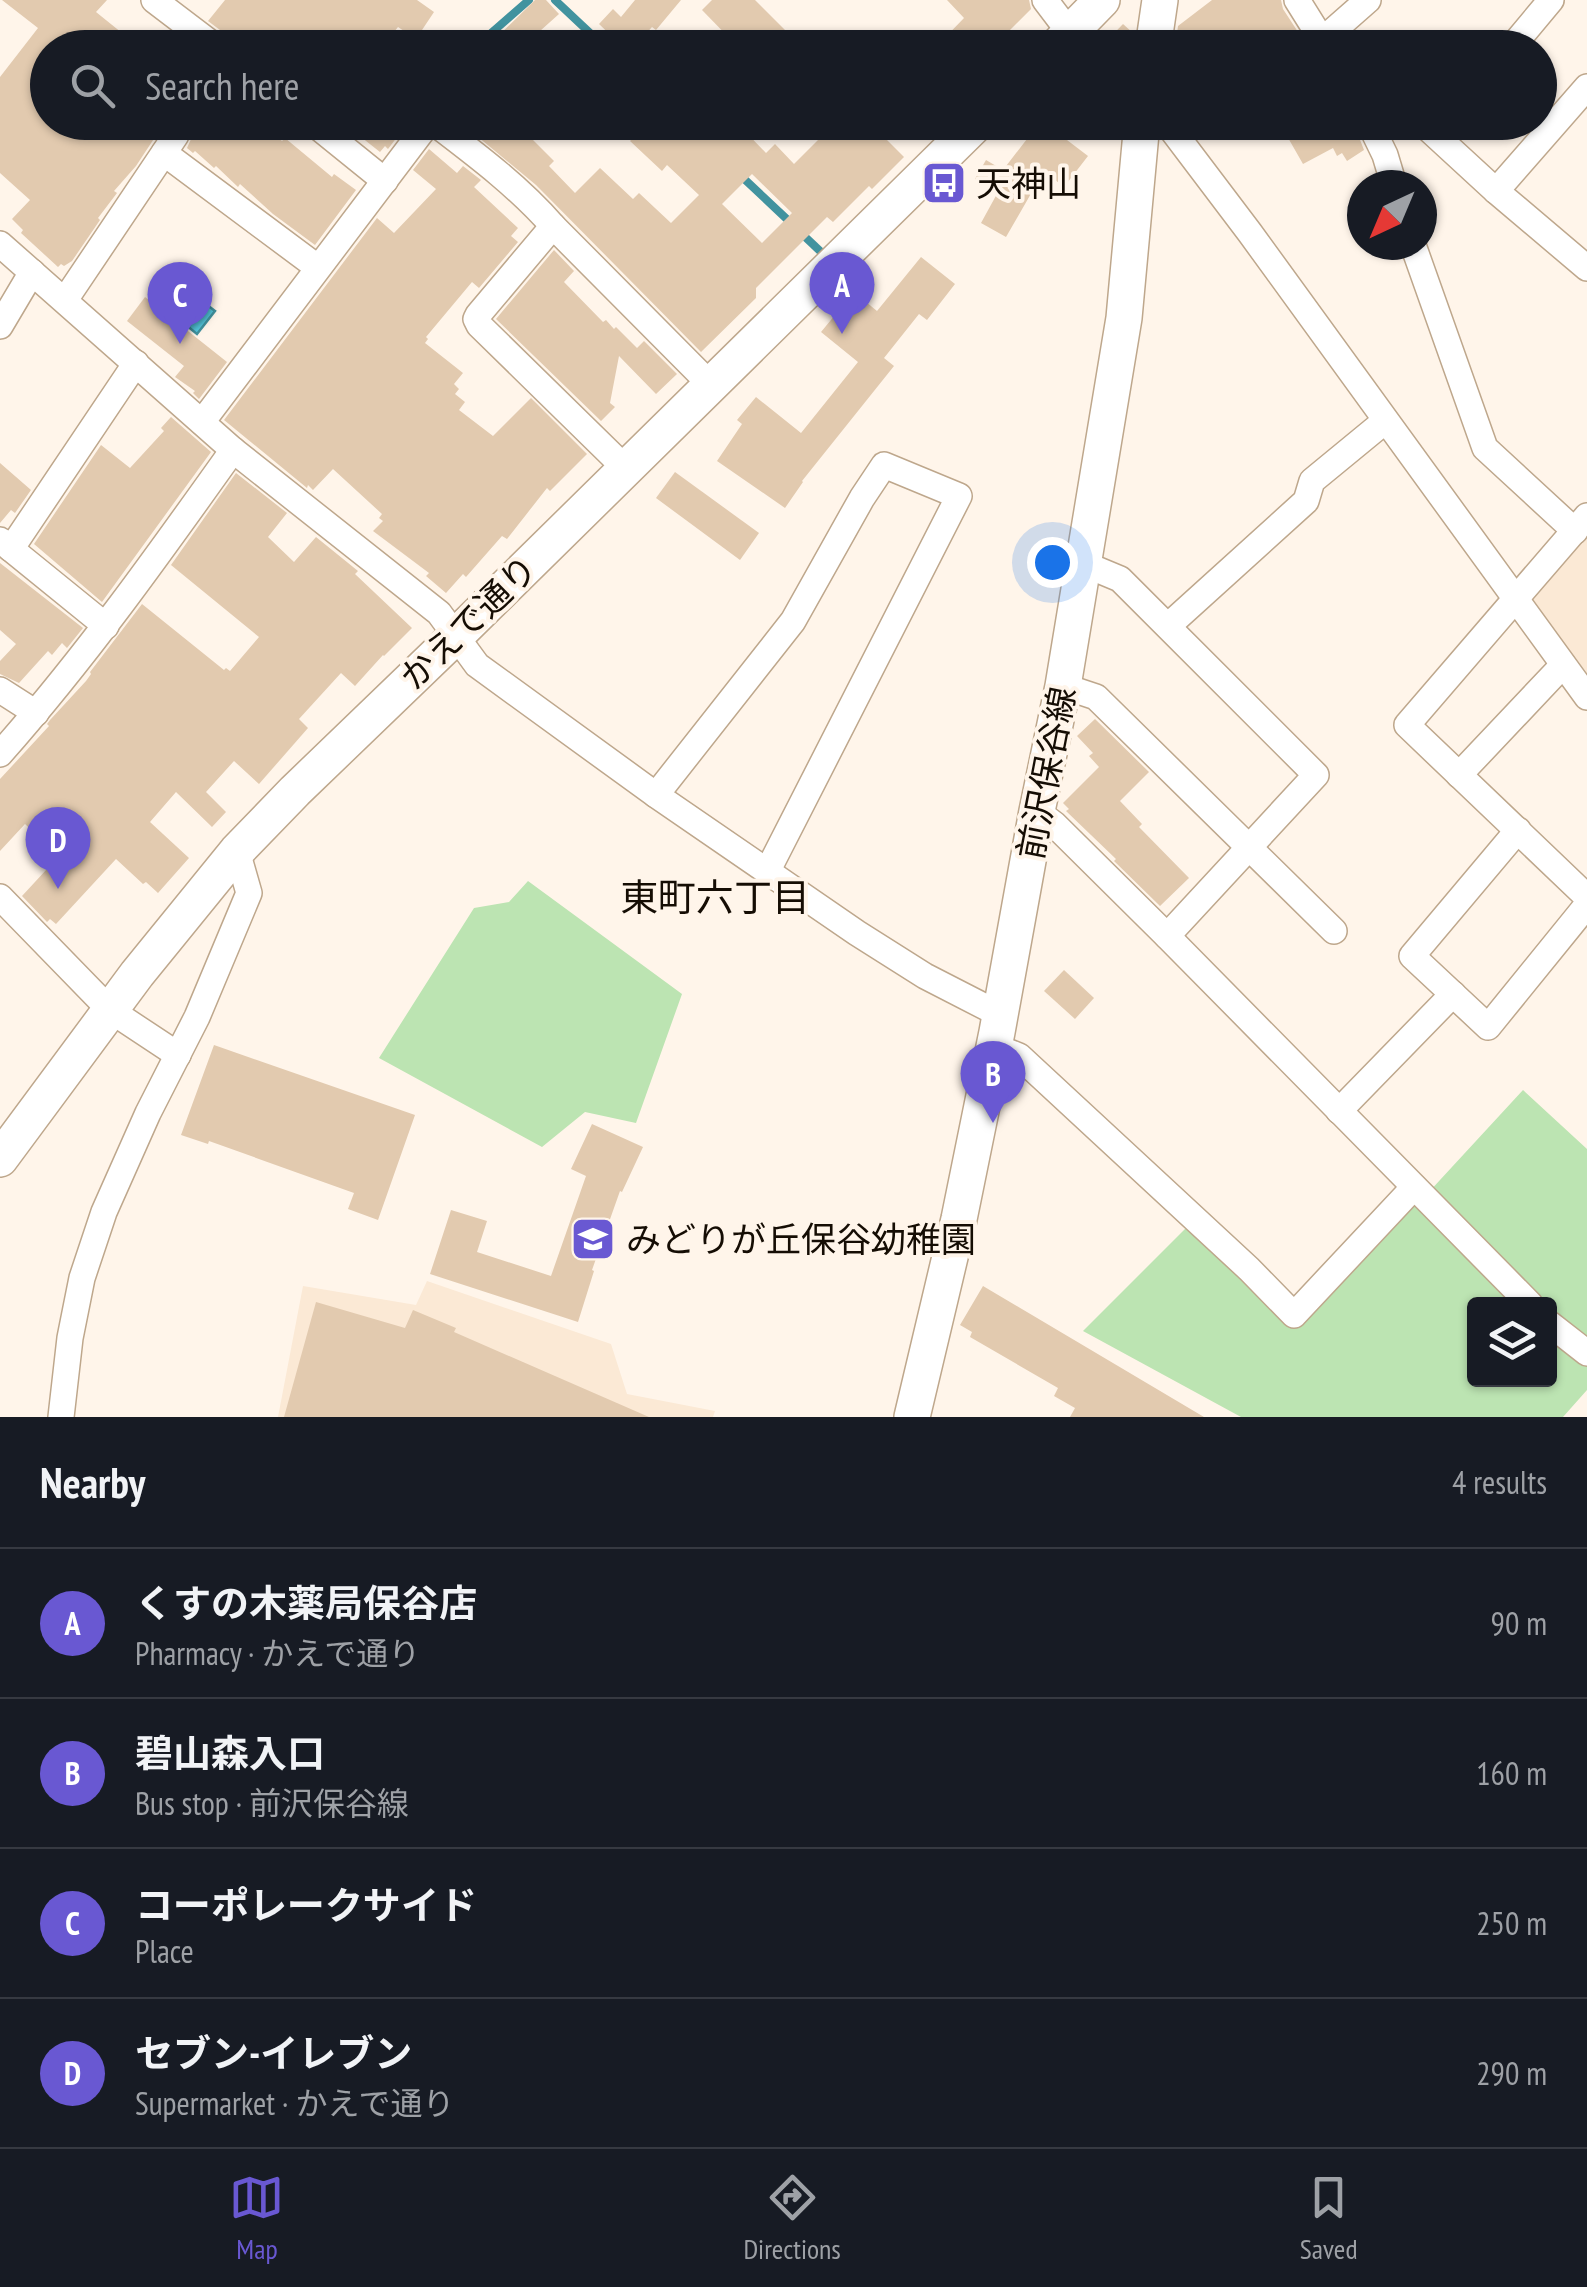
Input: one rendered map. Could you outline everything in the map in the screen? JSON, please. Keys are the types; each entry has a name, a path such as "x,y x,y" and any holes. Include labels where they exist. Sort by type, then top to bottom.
{"street":[{"path":"154,0 193,30"},
{"path":"1045,0 1058,30"},
{"path":"1073,30 1102,0"},
{"path":"1156,30 1160,0"},
{"path":"1297,0 1315,30"},
{"path":"1338,30 1368,0"},
{"path":"1526,30 1551,0"},
{"path":"1557,122 1587,88"},
{"path":"335,140 385,180"},
{"path":"202,422 417,140"},
{"path":"456,140 532,202 711,384"},
{"name":"かえで通り","path":"0,1159 110,1010 237,851 960,140"},
{"name":"前沢保谷線","path":"912,1417 998,1030 1063,686 1124,318 1165,140"},
{"path":"1179,140 1587,698"},
{"path":"1378,140 1390,170"},
{"path":"1447,140 1496,192 1587,268"},
{"path":"1496,192 1542,140"},
{"path":"65,300 170,144 317,267"},
{"path":"553,226 476,319 625,468"},
{"path":"0,244 234,450 439,613 476,664 656,795 925,976 998,1030 1020,1056 1294,1315 1414,1187"},
{"path":"1418,260 1485,448 1581,524 1407,725 1518,830 1587,901 1488,1026 1412,956 1518,830"},
{"path":"0,326 32,272"},
{"path":"106,626 5,544 136,362"},
{"path":"1168,626 1306,501 1312,481 1385,421"},
{"path":"0,754 106,626 234,450"},
{"path":"656,795 793,621 884,464 959,496 767,872"},
{"path":"1084,564 1120,579 1316,775 1167,936"},
{"path":"1459,775 1563,666"},
{"path":"1063,686 1096,697 1334,931"},
{"path":"0,690 36,714"},
{"path":"1037,811 1167,936 1523,1297"},
{"path":"61,1417 70,1338 91,1248 148,1113 197,1017 249,892 237,851"},
{"path":"0,897 110,1010 178,1055"},
{"path":"1339,1111 1452,994"},
{"path":"1557,1329 1587,1353"}],"shaded area":[{"path":"1587,533 1587,673 1530,597"},
{"path":"427,1281 611,1344 627,1394 715,1411 713,1417 278,1417 303,1286 416,1305"}],"green space":[{"path":"528,881 682,994 636,1123 585,1112 542,1147 379,1058 474,908 509,902"},
{"path":"1523,1090 1587,1149 1587,1346 1557,1322 1557,1297 1530,1297 1428,1193"},
{"path":"1415,1197 1514,1297 1467,1297 1467,1387 1557,1387 1557,1339 1587,1363 1587,1390 1563,1417 1241,1417 1083,1331 1191,1223 1294,1324"}],"water":[{"path":"181,285 215,311 197,334 164,307"}],"building":[{"path":"2,0 107,0 96,12 118,30 36,30"},
{"path":"225,0 417,0 434,12 422,30 220,30 208,21"},
{"path":"535,0 546,0 559,14 541,30 504,30"},
{"path":"635,0 681,0 656,30 605,30 599,24 613,9 621,17"},
{"path":"712,0 755,0 785,30 721,30 702,10"},
{"path":"947,0 1029,0 1031,9 1010,30 952,30 964,18"},
{"path":"1212,0 1281,0 1297,30 1177,30"},
{"path":"30,38 30,140 153,140 114,191 117,193 72,261 64,266 58,267 21,233 23,230 12,219 30,200 0,173 0,77"},
{"path":"191,140 287,140 332,177 334,174 356,190 315,245 240,184 238,187 216,166 187,148"},
{"path":"365,140 395,140 380,152"},
{"path":"482,140 533,140 554,161 549,166 575,193 600,168 633,199 639,193 671,223 699,195 667,165 662,171 631,140 753,140 766,153 775,144 794,164 818,140 887,140 904,157 833,222 827,217 756,288 756,298 701,352 536,185","holes":["752,174 792,213 762,243 722,204"]},
{"path":"1026,140 1067,140 1088,156 1064,187 1044,171 1006,237 981,223 998,192 975,179 986,160 1003,170"},
{"path":"1289,140 1360,140 1364,150 1347,161 1342,153 1337,156 1333,148 1303,164"},
{"path":"429,149 457,173 463,166 481,180 474,187 518,228 511,236 518,242 479,288 472,282 426,337 425,343 463,373 454,384 459,389 455,394 465,402 459,410 493,436 531,398 587,454 550,491 547,488 507,539 502,536 466,577 463,574 446,593 426,576 429,573 373,531 383,521 379,518 382,514 333,469 313,490 308,485 307,488 224,420 377,218 394,233 436,189 413,170"},
{"path":"554,250 574,271 564,282 603,322 616,327 637,348 644,341 677,374 656,394 619,356 610,403 615,407 601,421 496,319"},
{"path":"921,257 955,284 927,320 919,314 884,358 894,366 785,508 717,461 742,424 737,420 756,397 801,433 858,362 821,332 854,292 877,311"},
{"path":"145,297 227,362 199,399 195,391 175,377 184,366 127,321"},
{"path":"171,417 211,452 102,602 34,544 101,445 130,468 164,431 161,428"},
{"path":"0,463 31,490 15,513 11,510 0,523"},
{"path":"675,472 759,533 740,560 656,498"},
{"path":"236,473 287,513 268,537 294,562 316,537 358,571 355,574 412,628 355,686 341,673 299,719 308,728 259,784 234,761 206,792 226,812 212,827 176,792 150,822 189,858 158,893 116,859 56,924 50,919 47,922 22,896 59,856 25,824 0,851 0,779 86,681 142,604 224,670 230,671 259,637 171,565"},
{"path":"0,563 83,628 67,648 62,643 52,655 48,651 19,683 0,674 0,661 16,644 0,630"},
{"path":"1095,719 1149,772 1120,801 1142,824 1139,827 1189,878 1160,906 1066,811 1069,809 1063,803 1099,767 1089,756 1093,753 1077,736"},
{"path":"1064,970 1094,998 1075,1019 1044,991"},
{"path":"214,1045 415,1115 378,1220 348,1209 354,1193 209,1141 208,1144 181,1135"},
{"path":"592,1124 643,1147 620,1191 578,1322 430,1274 451,1210 487,1221 477,1252 551,1276 586,1176 571,1169"},
{"path":"983,1286 1204,1417 1070,1417 1075,1408 1054,1396 1058,1388 970,1337 972,1332 960,1325"},
{"path":"316,1302 405,1328 413,1310 456,1328 454,1332 649,1417 284,1417"}],"waterway":[{"path":"495,30 529,0"},
{"path":"555,0 587,30"},
{"path":"740,175 791,223"},
{"path":"801,233 820,251"}],"place":[{"name":"天神山","path":"944,183"},
{"name":"くすの木薬局保谷店","path":"842,334"},
{"name":"コーポレークサイド","path":"180,344"},
{"name":"セブン-イレブン","path":"58,889"},
{"name":"碧山森入口","path":"993,1123"},
{"name":"みどりが丘保谷幼稚園","path":"593,1239"}],"district":[{"name":"東町六丁目","path":"715,896"}]}
